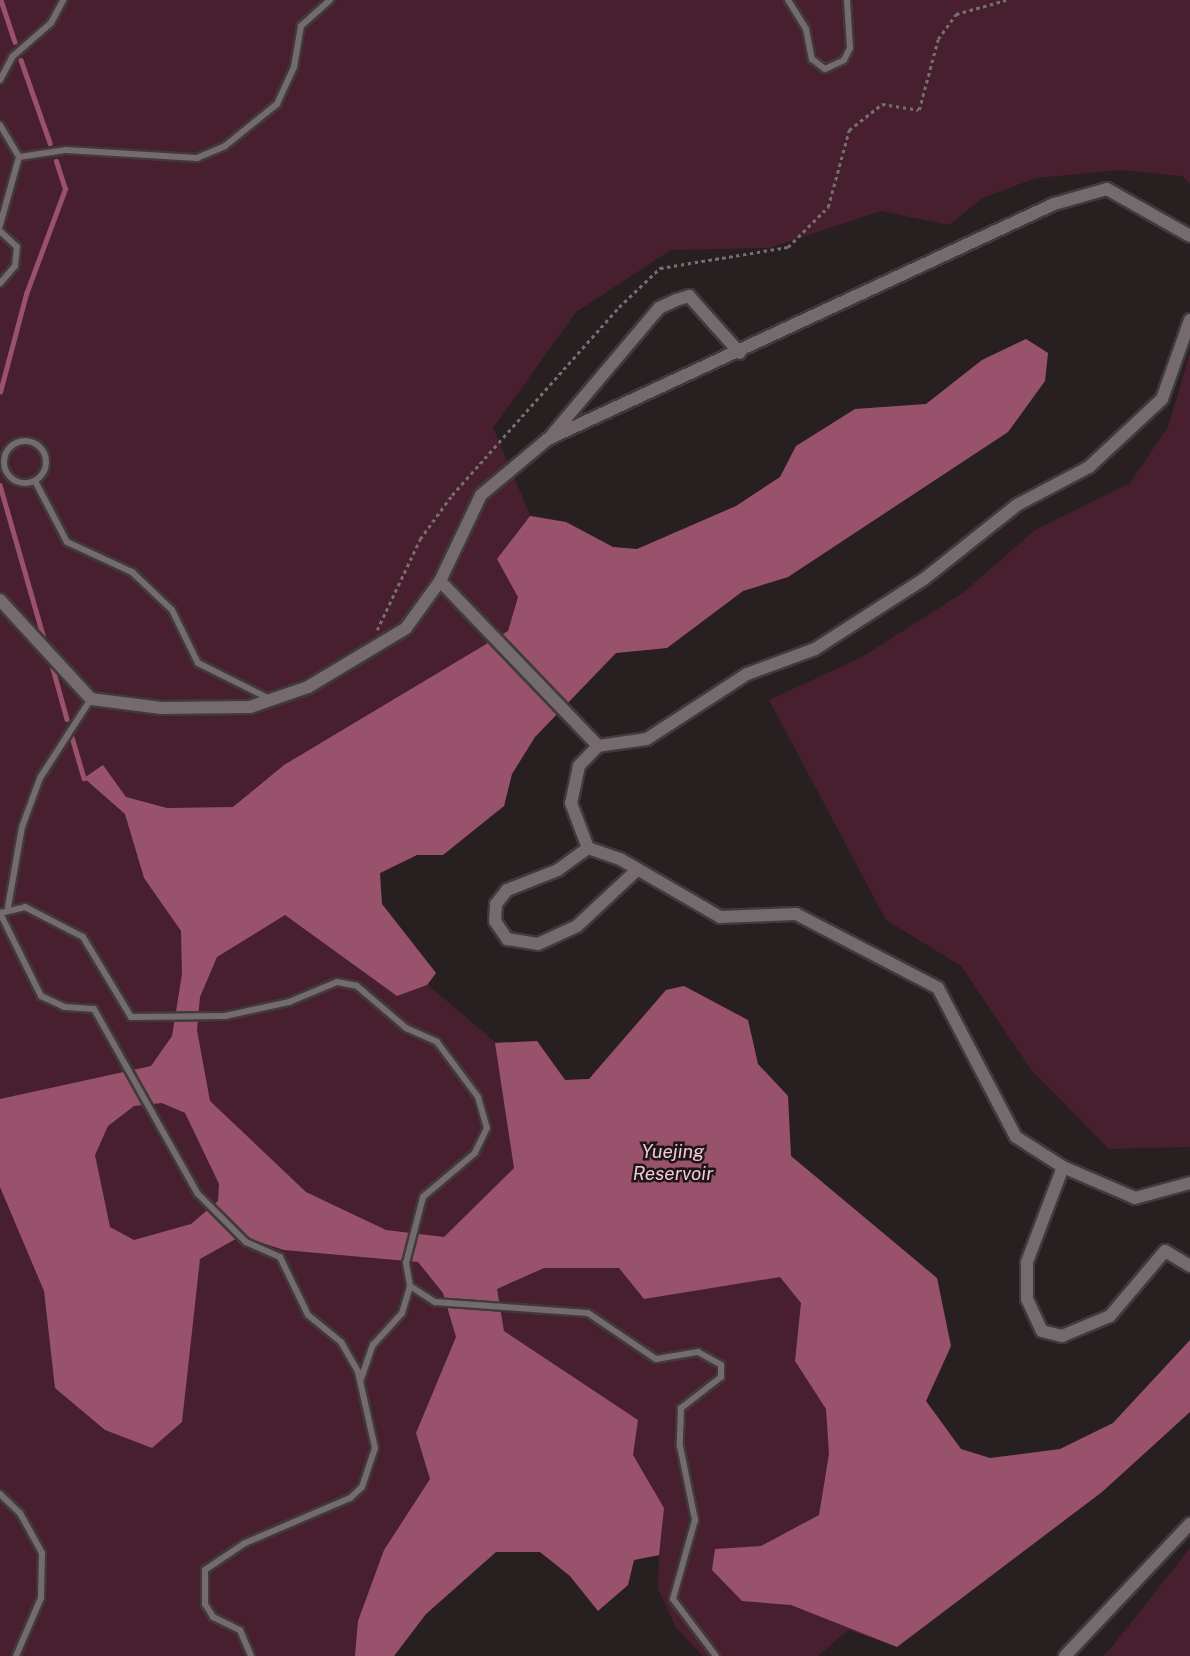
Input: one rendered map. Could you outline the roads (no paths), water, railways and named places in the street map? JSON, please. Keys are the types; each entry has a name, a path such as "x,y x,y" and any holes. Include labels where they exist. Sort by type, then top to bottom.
{"street":[{"path":"548,439 740,353 1054,204 1107,189 1190,236"},
{"path":"0,600 91,699 161,708 250,708 308,687 405,628 440,580 481,495 548,439 659,308 689,296 740,353"},
{"path":"1190,320 1162,399 1089,467 1017,505 924,579 815,649 747,674 647,739 598,746 579,766 571,803 588,848 638,870 720,917 796,914 937,988 1016,1137 1063,1167 1135,1198 1190,1183"},
{"path":"440,580 598,746"},
{"path":"588,848 558,870 507,890 496,904 495,921 507,939 538,944 577,926 638,870"},
{"path":"1063,1167 1027,1262 1027,1299 1042,1331 1062,1336 1110,1316 1165,1251 1190,1266"},
{"path":"1065,1656 1190,1524"}],"lane":[{"path":"0,80 12,57 51,23 63,0"},
{"path":"19,158 66,150 197,158 225,146 277,104 294,67 301,26 330,0"},
{"path":"788,0 806,29 812,59 825,69 844,60 850,48 847,0"},
{"path":"0,125 19,158 0,225"},
{"path":"0,231 17,247 15,265 0,283"},
{"path":"18,442 43,450 46,464 35,481 15,481 6,471 8,451 18,442"},
{"path":"35,481 67,542 132,572 172,610 198,663 272,700"},
{"path":"8,907 22,827 40,778 91,699"},
{"path":"251,1656 240,1630 213,1618 205,1604 205,1570 245,1543 362,1487 375,1448 360,1380 341,1342 303,1306 280,1257 246,1242 198,1194 156,1124 121,1053 94,1009 65,1007 41,996 0,913 8,907 25,907 83,937 98,953 116,1000 131,1017 145,1019 225,1016 289,1002 337,982 357,986 406,1028 437,1042 478,1097 487,1129 475,1153 424,1197 405,1263 410,1286 402,1313 373,1345 360,1380"},
{"path":"410,1286 435,1303 516,1306 588,1313 656,1359 698,1352 721,1365 721,1377 681,1408 680,1446 695,1520 673,1599 716,1656"},
{"path":"0,1494 20,1513 42,1553 41,1598 16,1656"}],"water":[{"name":"Yuejing Reservoir","path":"1026,339 1048,353 1045,381 1008,432 788,577 743,591 667,648 616,653 535,737 512,774 504,806 443,855 417,855 380,873 382,904 436,973 427,985 397,996 285,915 217,957 200,997 197,1030 210,1101 306,1192 386,1230 444,1237 514,1168 495,1043 537,1041 565,1080 589,1079 666,990 684,986 748,1020 758,1064 788,1096 791,1156 937,1278 951,1346 926,1401 961,1449 990,1458 1060,1449 1113,1423 1190,1340 1190,1412 1102,1492 897,1647 791,1605 742,1601 712,1570 715,1549 761,1546 819,1515 829,1454 826,1409 795,1361 801,1303 780,1277 644,1299 619,1268 544,1268 497,1289 504,1331 638,1420 633,1455 664,1508 659,1555 634,1560 628,1585 598,1611 570,1576 540,1552 496,1552 426,1614 394,1656 355,1656 358,1621 384,1550 430,1479 416,1433 456,1337 443,1293 418,1262 284,1250 241,1236 200,1259 182,1422 152,1448 105,1430 55,1388 44,1291 0,1187 0,1099 151,1066 172,1036 182,974 181,931 144,878 125,814 84,778 103,765 126,797 167,808 233,807 284,765 508,631 518,597 497,559 530,516 566,522 613,547 637,549 736,506 780,477 796,446 855,409 926,404 982,360","holes":["162,1103 185,1113 219,1184 218,1201 191,1224 134,1240 110,1227 95,1155 108,1126 134,1106"]}],"waterway":[{"path":"1,0 15,42"},
{"path":"21,60 50,143"},
{"path":"0,392 26,294 65,189 56,161"},
{"path":"0,485 45,642"},
{"path":"52,665 67,719"},
{"path":"72,737 84,778"}]}
